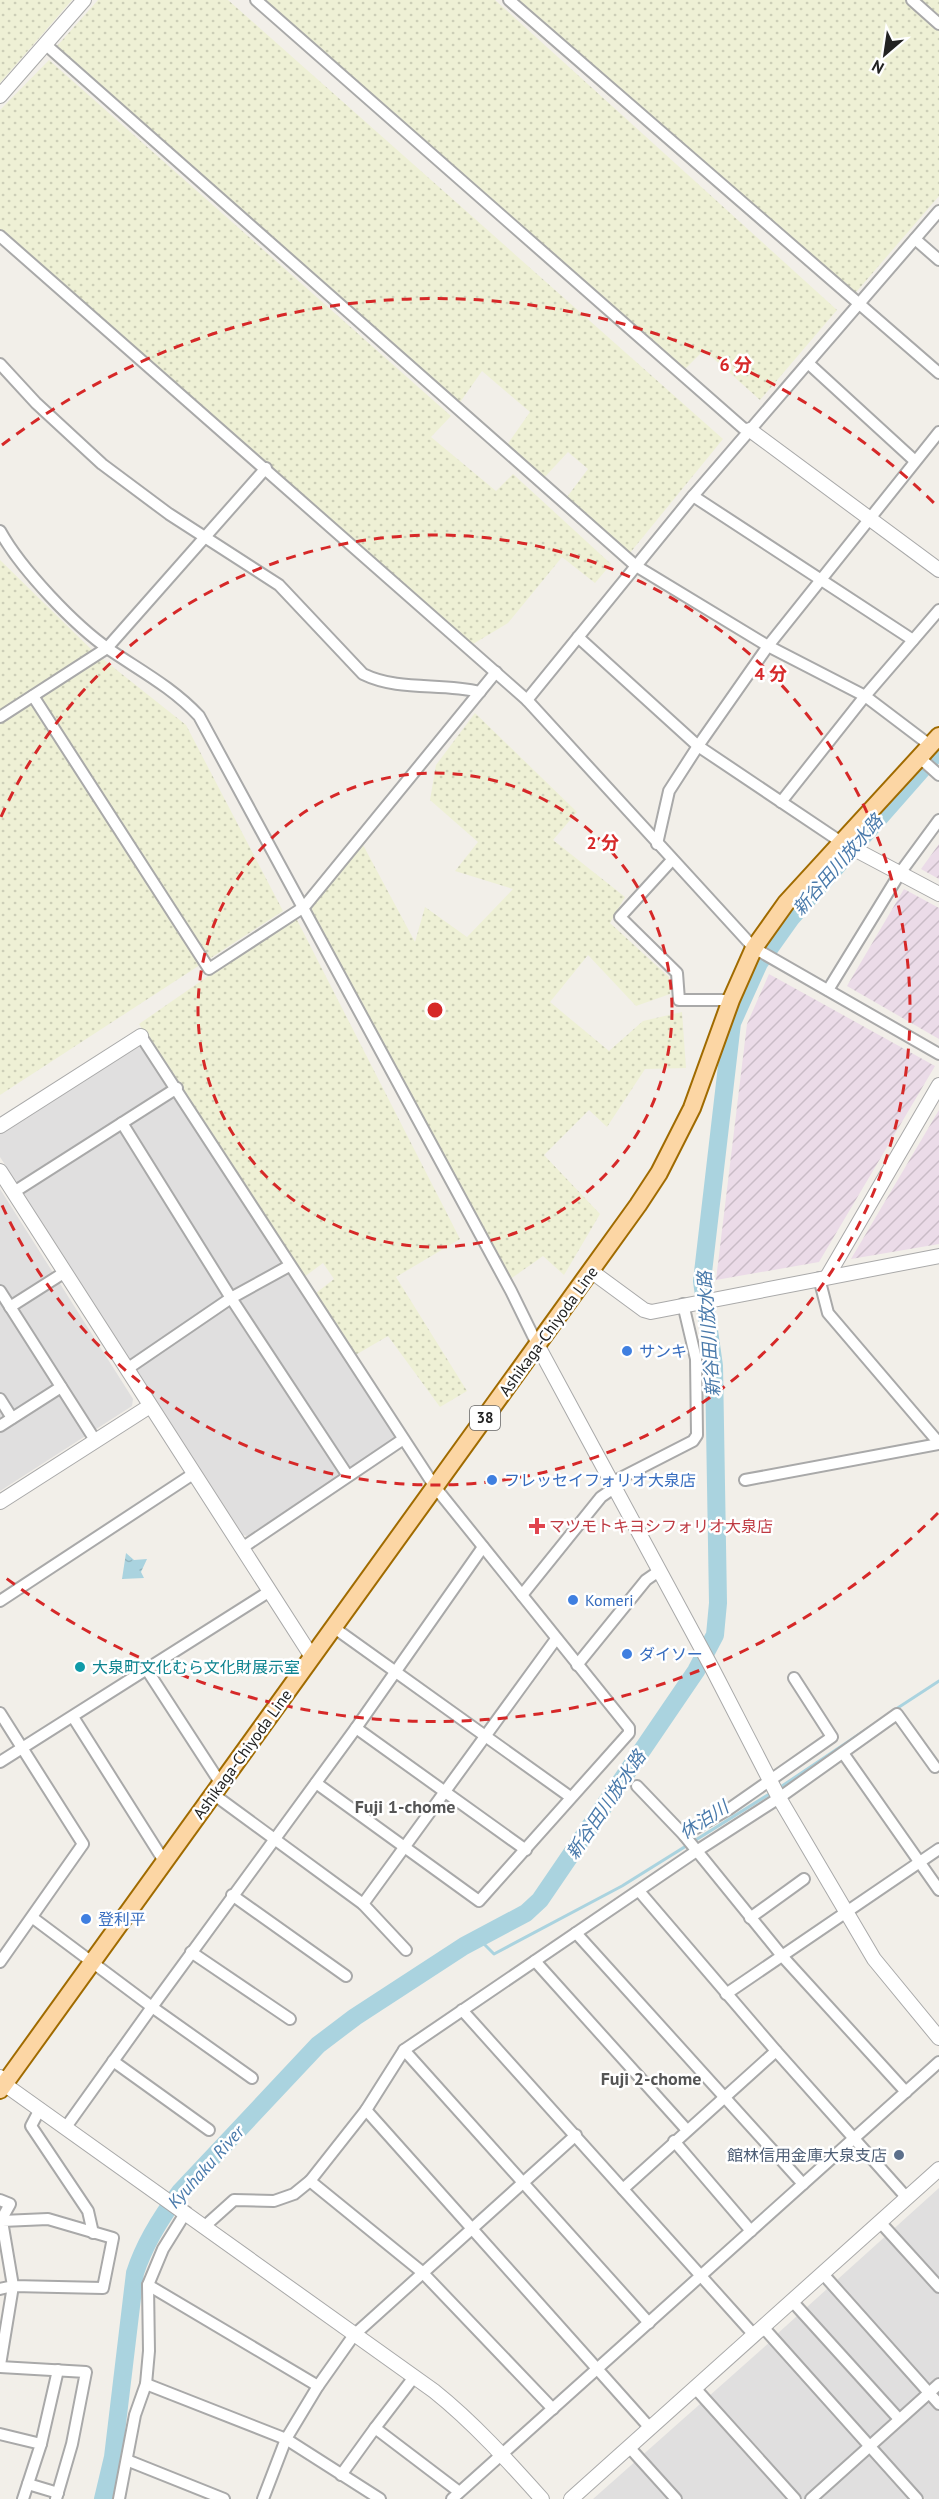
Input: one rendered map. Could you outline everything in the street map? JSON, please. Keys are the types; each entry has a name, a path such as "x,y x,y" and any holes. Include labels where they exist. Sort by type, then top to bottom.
{"main road":[{"name":"Ashikaga-Chiyoda Line","path":"1,2083 538,1346 659,1173 692,1108 731,1000 754,948 786,903 844,844 928,750"}],"street":[{"path":"0,96 84,0"},
{"path":"256,0 742,428 750,430 939,570"},
{"path":"509,0 939,373"},
{"path":"912,0 939,24"},
{"path":"45,44 636,566 768,646 865,696 928,750 938,774"},
{"path":"526,700 693,496 939,211"},
{"path":"0,236 266,468 526,700 754,948 939,1054"},
{"path":"915,239 939,260"},
{"path":"808,363 915,461"},
{"path":"0,364 36,403 102,464 204,536 279,585 363,674 381,683 396,686 460,687 480,692"},
{"path":"657,844 669,791 698,746 768,646 939,432"},
{"path":"0,717 107,648 266,468"},
{"path":"693,496 913,640"},
{"path":"0,531 45,590 107,648 180,695 199,716 511,1291 538,1346 712,1668 775,1790 874,1959 939,2038"},
{"path":"781,802 865,696 939,610"},
{"path":"578,637 698,746 844,844 939,894"},
{"path":"33,696 209,969 304,907 496,672"},
{"path":"828,990 900,873 939,820"},
{"path":"672,860 620,917 677,973 680,999 731,1000"},
{"path":"0,1126 141,1035 402,1440 435,1487 629,1728 629,1733 478,1901 316,1783"},
{"path":"745,1480 939,1443 828,1313 823,1277 939,1085"},
{"path":"14,1192 177,1088"},
{"path":"122,1123 231,1298 348,1476"},
{"path":"0,1171 312,1657"},
{"path":"591,1271 644,1310 651,1312 716,1297 939,1256"},
{"path":"127,1369 231,1298 289,1266"},
{"path":"10,1307 65,1272"},
{"path":"0,1291 95,1440"},
{"path":"522,1595 612,1485 693,1441 697,1435 696,1359 690,1303"},
{"path":"0,1426 61,1386"},
{"path":"0,1399 12,1418"},
{"path":"0,1502 150,1406"},
{"path":"242,1548 402,1440"},
{"path":"0,1601 193,1474"},
{"path":"66,2127 232,1895 356,1728 483,1547"},
{"path":"577,1665 646,1580 659,1571"},
{"path":"0,1762 270,1591"},
{"path":"333,1627 569,1796"},
{"path":"363,1904 556,1639"},
{"path":"147,1670 217,1789 274,1838 363,1904 406,1950"},
{"path":"205,2226 234,2200 274,2201 294,2194 310,2181 366,2110 404,2050 695,1852 775,1790 832,1737 794,1678"},
{"path":"0,1713 82,1844 33,1918 2,1953"},
{"path":"684,1835 729,1809 775,1790 843,1753 897,1714 938,1768"},
{"path":"73,1717 164,1861"},
{"path":"356,1728 526,1850"},
{"path":"843,1753 918,1864 939,1890"},
{"path":"637,1786 684,1835 695,1852 783,1957 906,2092"},
{"path":"726,1994 939,1849"},
{"path":"750,1918 804,1879"},
{"path":"639,1891 726,1994 907,2198"},
{"path":"232,1895 346,1976"},
{"path":"33,1918 252,2078"},
{"path":"576,1933 803,2184"},
{"path":"191,1952 290,2019"},
{"path":"535,1961 686,2129"},
{"path":"462,2010 702,2276 870,2446 918,2499"},
{"path":"404,2050 649,2324"},
{"path":"623,2189 686,2129 776,2051"},
{"path":"114,2061 209,2130"},
{"path":"375,2428 455,2495 649,2324 939,2062"},
{"path":"1,2083 160,2193 460,2412 542,2499"},
{"path":"40,2109 31,2126 88,2211 93,2233"},
{"path":"366,2110 650,2428"},
{"path":"262,2499 285,2439 318,2386 354,2335 576,2135"},
{"path":"674,2141 751,2231"},
{"path":"571,2499 939,2169"},
{"path":"310,2181 422,2272 553,2409"},
{"path":"0,2200 10,2204 1,2221 13,2286 0,2366 86,2372 72,2444 57,2496 28,2484"},
{"path":"119,2499 129,2460 135,2415 146,2384 149,2351 148,2285 163,2250 184,2211"},
{"path":"0,2289 13,2286 103,2288 113,2238 48,2218 1,2221"},
{"path":"880,2222 939,2287"},
{"path":"823,2274 939,2404"},
{"path":"148,2285 318,2386"},
{"path":"792,2301 900,2419"},
{"path":"23,2499 40,2444 58,2370"},
{"path":"341,2475 414,2377"},
{"path":"146,2384 285,2439 380,2499"},
{"path":"811,2499 939,2384"},
{"path":"695,2388 795,2499"},
{"path":"0,2434 40,2444"},
{"path":"629,2447 676,2499"},
{"path":"129,2460 224,2499"}],"shaded area":[{"path":"939,844 939,879 921,869"},
{"path":"904,889 939,908 939,1039 847,986"},
{"path":"769,974 935,1066 819,1262 716,1280 747,1024"},
{"path":"139,1046 144,1047 396,1437 394,1443 247,1536 243,1535 0,1157 0,1134"},
{"path":"939,1110 939,1244 851,1259"},
{"path":"0,1189 133,1399 132,1406 0,1491"},
{"path":"939,2188 939,2499 925,2499 776,2335"},
{"path":"771,2341 913,2499 593,2499"}],"green space":[{"path":"0,0 72,0 0,83"},
{"path":"98,0 228,0 723,439 625,559 564,501 588,469 568,452 542,480 507,445 530,412 482,371 456,408 57,46"},
{"path":"260,0 495,0 837,310 760,400 704,350 679,375"},
{"path":"517,0 939,0 939,196 851,298"},
{"path":"49,60 451,416 431,437 496,491 513,474 611,564 595,583 562,557 508,623 468,647 0,231 0,110"},
{"path":"0,560 94,652 186,725 283,911 0,1095"},
{"path":"475,713 577,812 553,840 625,897 610,923 669,977 670,994 636,1006 588,955 550,1002 609,1051 643,1021 682,1012 686,1068 645,1069 607,1127 589,1110 544,1155 600,1214 564,1275 543,1256 509,1280 309,907 362,843 415,942 425,907 467,937 513,889 455,871 478,842 430,800 436,765"},
{"path":"295,916 460,1239 396,1277 467,1391 440,1407 388,1336 352,1357 311,1297 334,1279 323,1263 300,1280 139,1024"}],"water":[{"path":"126,1553 134,1560 147,1559 141,1572 144,1578 122,1579"}],"waterway":[{"name":"新谷田川放水路","path":"103,2499 113,2457 135,2273 149,2240 173,2201 318,2045 355,2017 464,1946 526,1913 540,1900 696,1671 715,1635 718,1603 714,1366 702,1281 732,1023 759,963 791,918 939,750"},
{"name":"休泊川","path":"893,1711 939,1681"},
{"name":"休泊川","path":"779,1788 873,1725"},
{"name":"休泊川","path":"478,1938 494,1954 622,1886 771,1793"}],"place":[{"name":"サンキ","path":"627,1351"},
{"name":"フレッセイフォリオ大泉店","path":"492,1480"},
{"name":"マツモトキヨシフォリオ大泉店","path":"537,1526"},
{"name":"Komeri","path":"573,1600"},
{"name":"ダイソー","path":"627,1654"},
{"name":"大泉町文化むら文化財展示室","path":"80,1667"},
{"name":"登利平","path":"86,1919"},
{"name":"館林信用金庫大泉支店","path":"899,2155"}],"district":[{"name":"Fuji 1-chome","path":"405,1807"},
{"name":"Fuji 2-chome","path":"651,2079"}],"water label":[{"name":"Kyuhaku River","path":"206,2167"}]}
